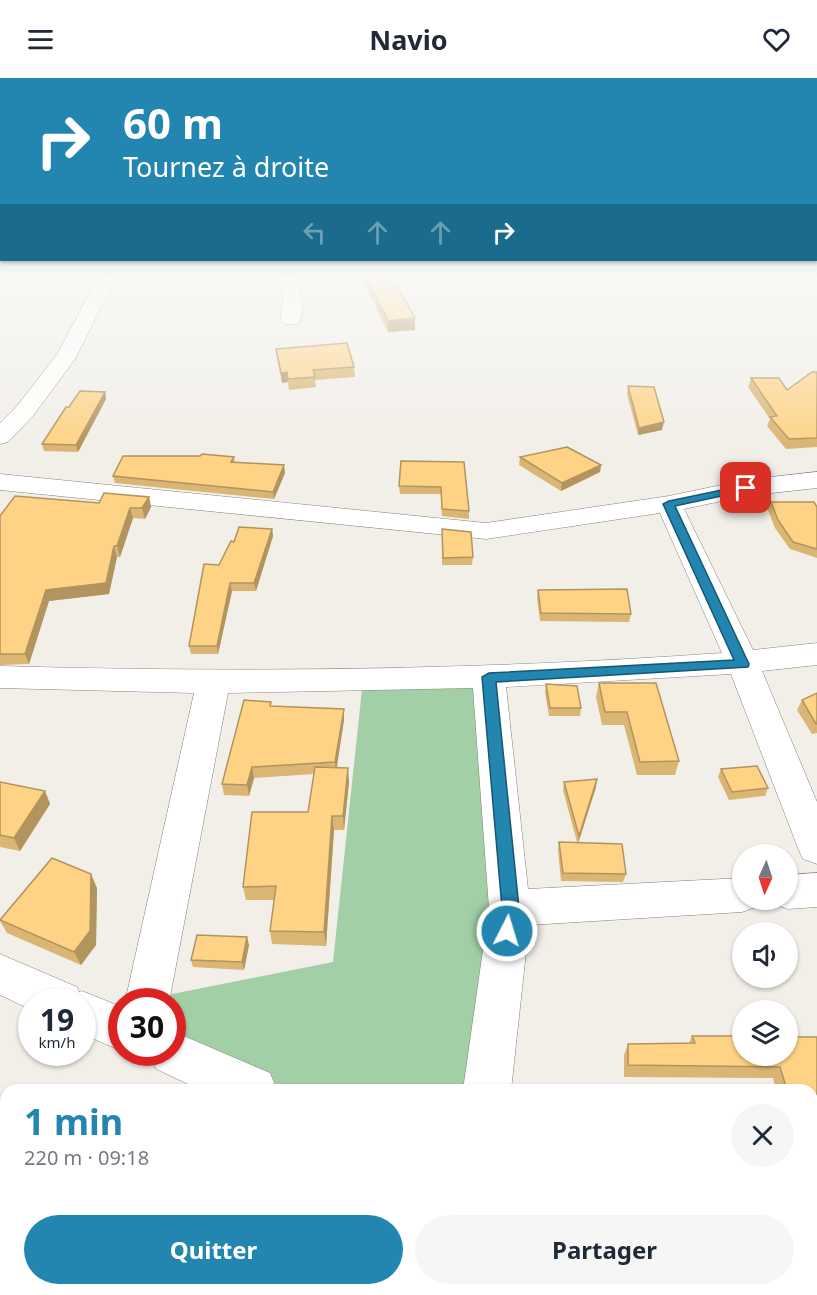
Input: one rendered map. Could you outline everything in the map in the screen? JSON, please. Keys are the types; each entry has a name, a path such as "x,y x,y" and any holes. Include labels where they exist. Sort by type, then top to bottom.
{"street":[{"path":"0,437 26,411 68,355 80,332"},
{"path":"0,482 486,531 669,504 746,488 817,480"},
{"path":"669,504 743,664 817,848"},
{"path":"0,677 213,683 489,677 743,664 817,654"},
{"path":"488,1084 510,908 489,677"},
{"path":"150,988 213,683"},
{"path":"798,892 817,891"},
{"path":"510,908 732,896"},
{"path":"0,974 31,988"},
{"path":"186,1059 240,1084"}],"green space":[{"path":"363,680 489,684 510,908 488,1084 240,1084 186,1059 186,991 333,962"}],"building":[{"path":"347,343 354,367 313,370 315,377 288,379 287,372 281,373 276,349"},
{"path":"812,372 817,372 817,438 789,439 770,417 777,416 751,378 779,378 787,390"},
{"path":"628,386 654,387 664,422 639,428"},
{"path":"80,391 105,392 76,445 42,444 66,407 69,407"},
{"path":"567,447 601,465 562,483 520,457"},
{"path":"202,454 234,457 231,462 284,465 273,492 113,476 123,456 200,456"},
{"path":"401,461 464,462 469,511 442,509 441,487 399,486"},
{"path":"104,493 149,497 142,508 130,508 117,546 114,546 106,583 46,590 25,654 0,654 0,516 15,496 99,503"},
{"path":"771,502 814,502 817,507 817,549 793,542 778,520"},
{"path":"239,527 272,529 254,583 230,583 217,646 189,646 204,564 219,565 231,541 234,542"},
{"path":"442,529 471,532 473,557 443,558"},
{"path":"627,589 631,614 541,613 538,590"},
{"path":"599,683 656,683 679,761 640,762 627,712 605,712"},
{"path":"546,684 577,686 581,708 550,708"},
{"path":"817,693 817,724 816,724 802,700"},
{"path":"244,700 271,702 270,706 344,709 335,762 252,767 247,785 222,784"},
{"path":"757,766 768,788 732,792 721,769"},
{"path":"315,767 348,768 343,816 332,816 324,932 270,931 276,886 243,887 252,812 308,812"},
{"path":"597,779 579,836 564,782"},
{"path":"0,782 45,791 14,838 0,835"},
{"path":"559,842 622,844 626,874 563,873"},
{"path":"52,858 91,874 90,931 74,952 0,920"},
{"path":"197,935 247,937 242,962 191,960"},
{"path":"692,1036 732,1036 732,1066 798,1066 798,1037 817,1037 817,1084 785,1084 780,1067 628,1065 628,1044 695,1043"}],"route":[{"path":"507,931 510,908 489,677 743,664 669,504 746,488"}]}
